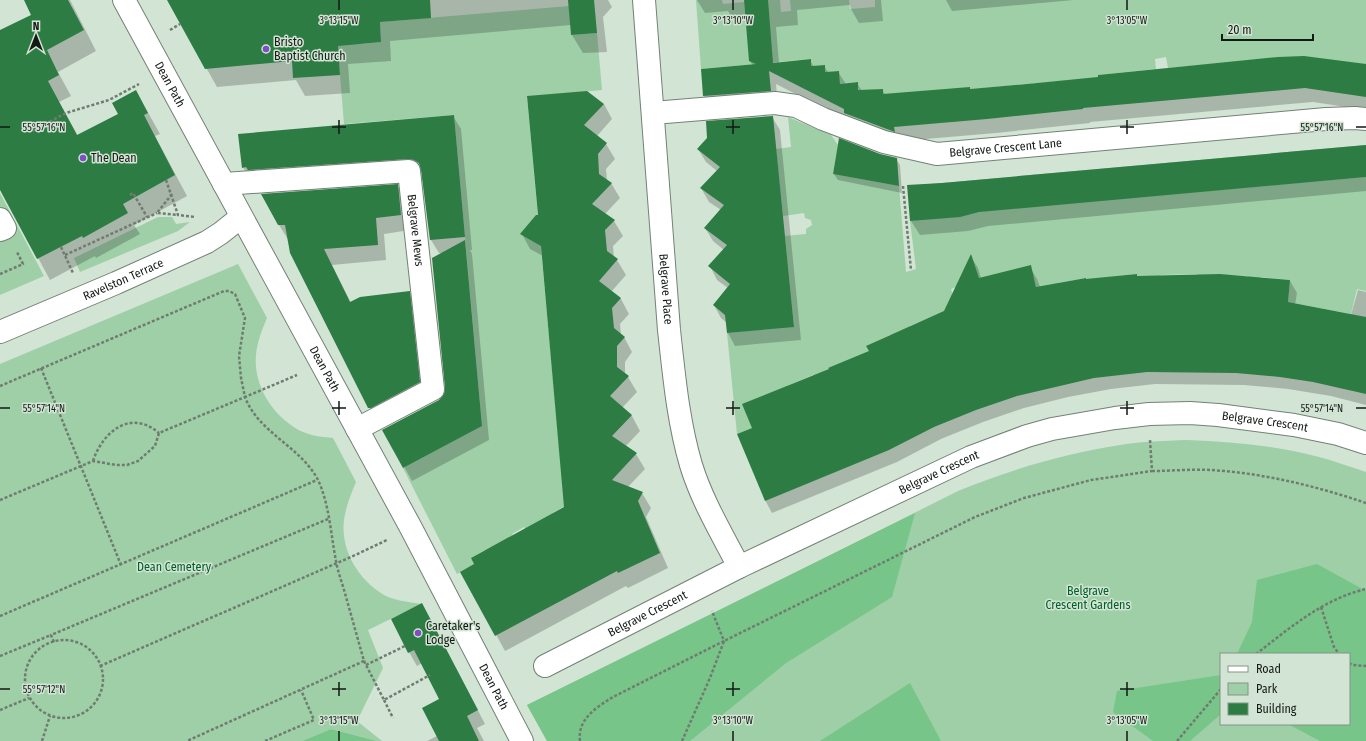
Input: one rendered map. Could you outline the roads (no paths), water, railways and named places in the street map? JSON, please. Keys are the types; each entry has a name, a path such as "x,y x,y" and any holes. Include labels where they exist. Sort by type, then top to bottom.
{"street":[{"name":"Dean Path","path":"124,0 411,528 522,741"},
{"name":"Belgrave Place","path":"644,0 669,330 674,378 681,422 692,466 705,501 739,567"},
{"name":"Belgrave Crescent Lane","path":"653,113 775,104 796,106 823,119 884,142 937,154 1326,119 1366,119"},
{"name":"Belgrave Mews","path":"224,184 409,171 433,389 357,429"},
{"name":"Ravelston Terrace","path":"0,332 116,283 207,242 241,217"},
{"path":"0,219 5,228 0,230"},
{"name":"Belgrave Crescent","path":"545,666 739,567 964,460 1028,436 1052,429 1115,418 1149,414 1190,413 1247,418 1294,425 1338,434 1366,443"}],"place":[{"name":"Bristo Baptist Church","path":"266,49"},
{"name":"The Dean","path":"83,158"},
{"name":"Caretaker's Lodge","path":"418,633"}],"park label":[{"name":"Dean Cemetery","path":"174,567"},
{"name":"Belgrave Crescent Gardens","path":"1088,598"}]}
